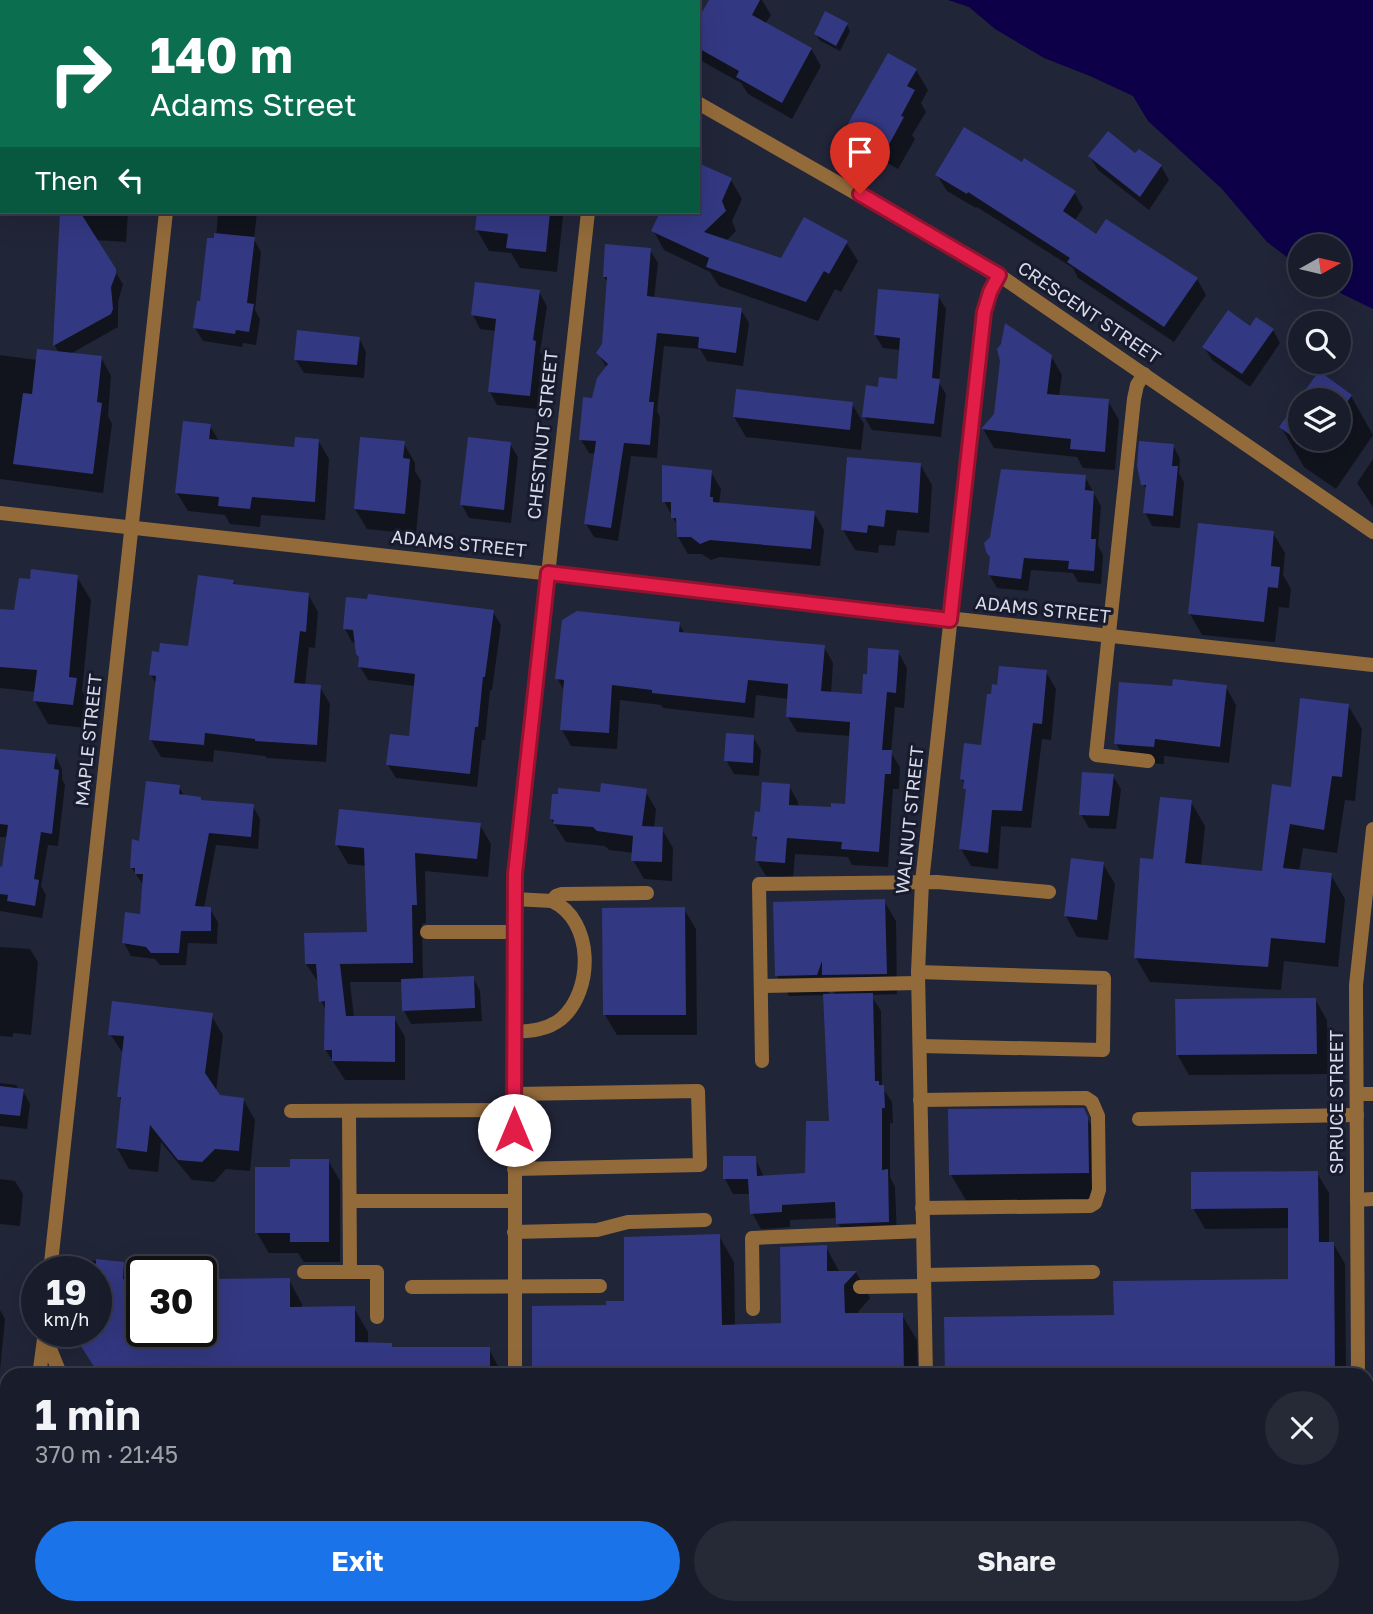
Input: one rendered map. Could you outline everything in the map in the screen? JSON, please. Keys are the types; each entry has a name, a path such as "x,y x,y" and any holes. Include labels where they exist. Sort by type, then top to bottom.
{"street":[{"name":"CRESCENT STREET","path":"700,104 999,275 1373,532"},
{"name":"MAPLE STREET","path":"52,1256 166,214"},
{"name":"CHESTNUT STREET","path":"515,1368 514,899 517,850 588,214"},
{"name":"WALNUT STREET","path":"926,1368 918,977 922,882 984,312 999,275"},
{"path":"1144,374 1137,385 1134,399 1096,755 1148,761"},
{"name":"ADAMS STREET","path":"0,513 1373,665"},
{"name":"SPRUCE STREET","path":"1358,1368 1357,968 1373,829"},
{"path":"762,1061 759,884 922,882 1049,891"},
{"path":"552,901 562,894 647,893"},
{"path":"514,899 552,901 559,904 572,916 580,932 584,961 580,989 572,1006 559,1021 542,1029 514,1032"},
{"path":"427,932 514,932"},
{"path":"762,986 918,977 1104,978 1103,1050 920,1046"},
{"path":"514,1094 698,1091 700,1165 514,1169"},
{"path":"1357,1094 1373,1094"},
{"path":"920,1100 1086,1098 1092,1102 1098,1116 1099,1190 1095,1203 1090,1206 922,1208"},
{"path":"291,1111 514,1110"},
{"path":"349,1111 350,1272"},
{"path":"1139,1119 1357,1115"},
{"path":"1357,1200 1373,1199"},
{"path":"350,1201 514,1201"},
{"path":"514,1232 597,1230 628,1222 705,1220"},
{"path":"753,1308 752,1238 923,1231"},
{"path":"304,1272 377,1272 377,1317"},
{"path":"860,1287 1093,1272"},
{"path":"412,1287 600,1286"},
{"path":"40,1368 43,1347"},
{"path":"50,1347 58,1368"}],"shaded area":[{"path":"948,0 1373,0 1373,309 1351,298 1351,234 1288,234 1288,258 1267,242 1222,189 1148,121 1133,96 1044,58 995,29 969,7"}],"building":[{"path":"709,0 760,0 752,15 812,48 782,103 736,77 739,71 700,49 700,16"},
{"path":"825,11 848,23 836,46 814,34"},
{"path":"888,53 917,69 907,86 915,90 886,150 846,127"},
{"path":"964,127 1022,162 1024,158 1076,191 1063,211 1096,234 1106,219 1198,278 1164,327 1067,262 1070,258 968,192 967,194 935,175"},
{"path":"1108,131 1135,153 1139,149 1162,165 1140,197 1088,156"},
{"path":"700,164 732,178 722,201 726,211 704,232 781,258 804,217 848,241 829,274 824,271 806,302 706,267 709,258 651,231 659,214 700,214"},
{"path":"60,214 81,214 116,269 111,287 113,309 111,314 53,346"},
{"path":"477,214 550,214 546,252 506,248 508,234 475,230"},
{"path":"214,233 255,237 247,303 254,304 249,332 236,330 235,334 193,328 197,301 200,301 207,238 214,238"},
{"path":"605,244 651,248 647,296 742,308 736,353 698,348 699,337 657,333 649,402 654,402 650,445 624,443 611,528 584,524 596,441 579,440 583,397 592,398 597,378 608,364 596,353 602,344 607,277 603,277"},
{"path":"475,282 540,290 533,340 536,341 530,396 488,392 496,319 471,315"},
{"path":"878,289 939,294 932,378 940,379 934,424 862,417 866,385 878,387 879,377 897,379 900,338 874,335"},
{"path":"1228,310 1250,326 1256,317 1274,329 1242,374 1202,347"},
{"path":"1005,323 1052,355 1047,394 1109,399 1105,452 1070,449 1071,439 981,429 994,414 1000,361 997,349 1001,344"},
{"path":"297,330 360,337 357,365 294,360"},
{"path":"37,349 102,356 97,402 102,403 93,474 13,464 23,393 32,394"},
{"path":"1317,374 1323,374 1342,388 1307,388"},
{"path":"736,389 853,402 850,430 733,417"},
{"path":"1288,414 1288,433 1279,427"},
{"path":"183,421 211,424 209,439 294,447 295,437 319,439 315,502 252,497 250,509 218,506 219,497 175,493"},
{"path":"360,437 405,441 403,458 410,459 405,514 354,509"},
{"path":"468,437 511,442 504,510 460,505"},
{"path":"1139,441 1174,444 1172,466 1178,466 1173,516 1143,513 1146,485 1141,485 1137,466"},
{"path":"847,457 921,463 918,513 886,510 884,527 868,525 867,533 841,530"},
{"path":"662,465 712,470 710,497 713,497 713,502 815,511 811,549 710,540 700,544 691,537 677,537 676,518 671,518 671,502 662,502"},
{"path":"1001,469 1086,475 1085,490 1094,491 1091,539 1096,539 1094,571 1068,569 1069,561 1024,558 1021,579 988,575 990,557 984,543 990,537"},
{"path":"1198,523 1274,531 1271,566 1280,567 1278,588 1268,587 1264,622 1188,614"},
{"path":"31,569 78,575 69,677 77,678 73,705 33,701 37,670 0,667 0,609 14,610 19,578 30,579"},
{"path":"198,575 234,580 233,584 309,593 306,632 300,631 294,683 321,685 317,745 255,741 205,733 204,745 149,740 156,676 149,675 152,651 159,652 160,643 188,646"},
{"path":"368,594 494,610 470,774 386,765 390,734 409,736 415,674 358,667 359,657 356,654 353,630 343,629 346,597 367,599"},
{"path":"577,611 680,622 679,632 825,645 821,691 862,694 863,674 867,674 868,648 899,650 896,693 887,692 882,750 892,750 891,774 885,774 879,852 841,849 842,842 787,838 785,863 755,861 757,837 752,836 755,811 760,812 762,782 790,784 789,805 831,807 831,803 845,804 850,722 786,717 788,684 748,680 745,703 652,693 652,690 612,685 609,733 560,730 564,680 555,679 562,620"},
{"path":"999,666 1047,670 1042,724 1033,723 1022,811 992,810 988,853 959,849 966,789 963,789 964,780 960,779 964,743 981,745 987,694 991,694 992,684 997,685"},
{"path":"1173,679 1227,685 1220,747 1155,739 1154,747 1114,744 1119,682 1172,686"},
{"path":"1300,698 1349,704 1342,777 1332,776 1324,830 1290,824 1283,868 1332,873 1325,943 1271,938 1268,967 1134,958 1140,858 1153,859 1160,797 1192,800 1185,863 1262,871 1272,784 1291,787"},
{"path":"726,733 754,735 753,763 724,761"},
{"path":"0,749 56,754 54,769 59,770 52,834 41,832 34,879 39,880 35,906 7,901 8,895 0,894 0,866 2,867 8,825 0,824"},
{"path":"1082,772 1114,774 1109,816 1079,815"},
{"path":"146,781 180,785 179,794 201,797 201,800 254,804 251,837 209,833 195,906 211,907 211,931 181,931 179,953 151,953 146,947 122,943 125,912 140,914 143,874 135,874 135,868 130,868 132,839 139,841"},
{"path":"601,783 647,789 642,826 663,827 662,862 631,861 633,836 597,831 593,827 553,824 554,820 550,819 552,794 558,794 558,788 600,792"},
{"path":"339,809 481,823 477,859 415,853 417,905 412,905 413,963 340,964 346,1016 395,1016 395,1062 332,1061 332,1050 324,1050 325,1001 319,1002 316,964 305,964 304,933 367,932 364,848 335,845"},
{"path":"1071,858 1104,862 1097,920 1064,916"},
{"path":"885,899 887,974 822,975 822,961 817,975 775,976 773,902"},
{"path":"685,907 686,1015 603,1015 602,908"},
{"path":"474,976 475,1008 402,1011 401,979"},
{"path":"873,993 875,1081 884,1085 882,1170 888,1169 889,1222 836,1224 835,1202 782,1205 782,1212 750,1214 748,1179 723,1179 723,1156 756,1156 757,1176 805,1173 806,1121 829,1121 823,994"},
{"path":"1316,998 1317,1054 1176,1055 1175,999"},
{"path":"112,1001 213,1013 205,1073 220,1095 244,1098 239,1151 215,1149 202,1162 178,1160 150,1125 147,1152 116,1148 121,1097 117,1097 124,1036 108,1035"},
{"path":"0,1086 24,1089 20,1116 0,1114"},
{"path":"1084,1108 1088,1117 1089,1173 949,1175 948,1109"},
{"path":"290,1159 329,1159 329,1242 290,1242 290,1233 255,1233 255,1167 290,1167"},
{"path":"1318,1171 1319,1242 1334,1242 1335,1368 945,1368 944,1317 1114,1315 1113,1281 1288,1279 1288,1208 1191,1209 1191,1172"},
{"path":"720,1234 722,1325 781,1323 780,1247 827,1245 827,1271 857,1271 844,1285 845,1313 903,1313 904,1368 532,1368 532,1306 606,1305 606,1301 624,1301 624,1237"},
{"path":"112,1261 124,1262 126,1347 217,1347 217,1279 290,1278 290,1307 355,1306 355,1342 392,1343 392,1347 490,1347 490,1368 95,1368 82,1347 112,1347"}],"route":[{"path":"514,1130 515,874 548,573 950,620 984,312 993,284 999,275 860,194"}]}
